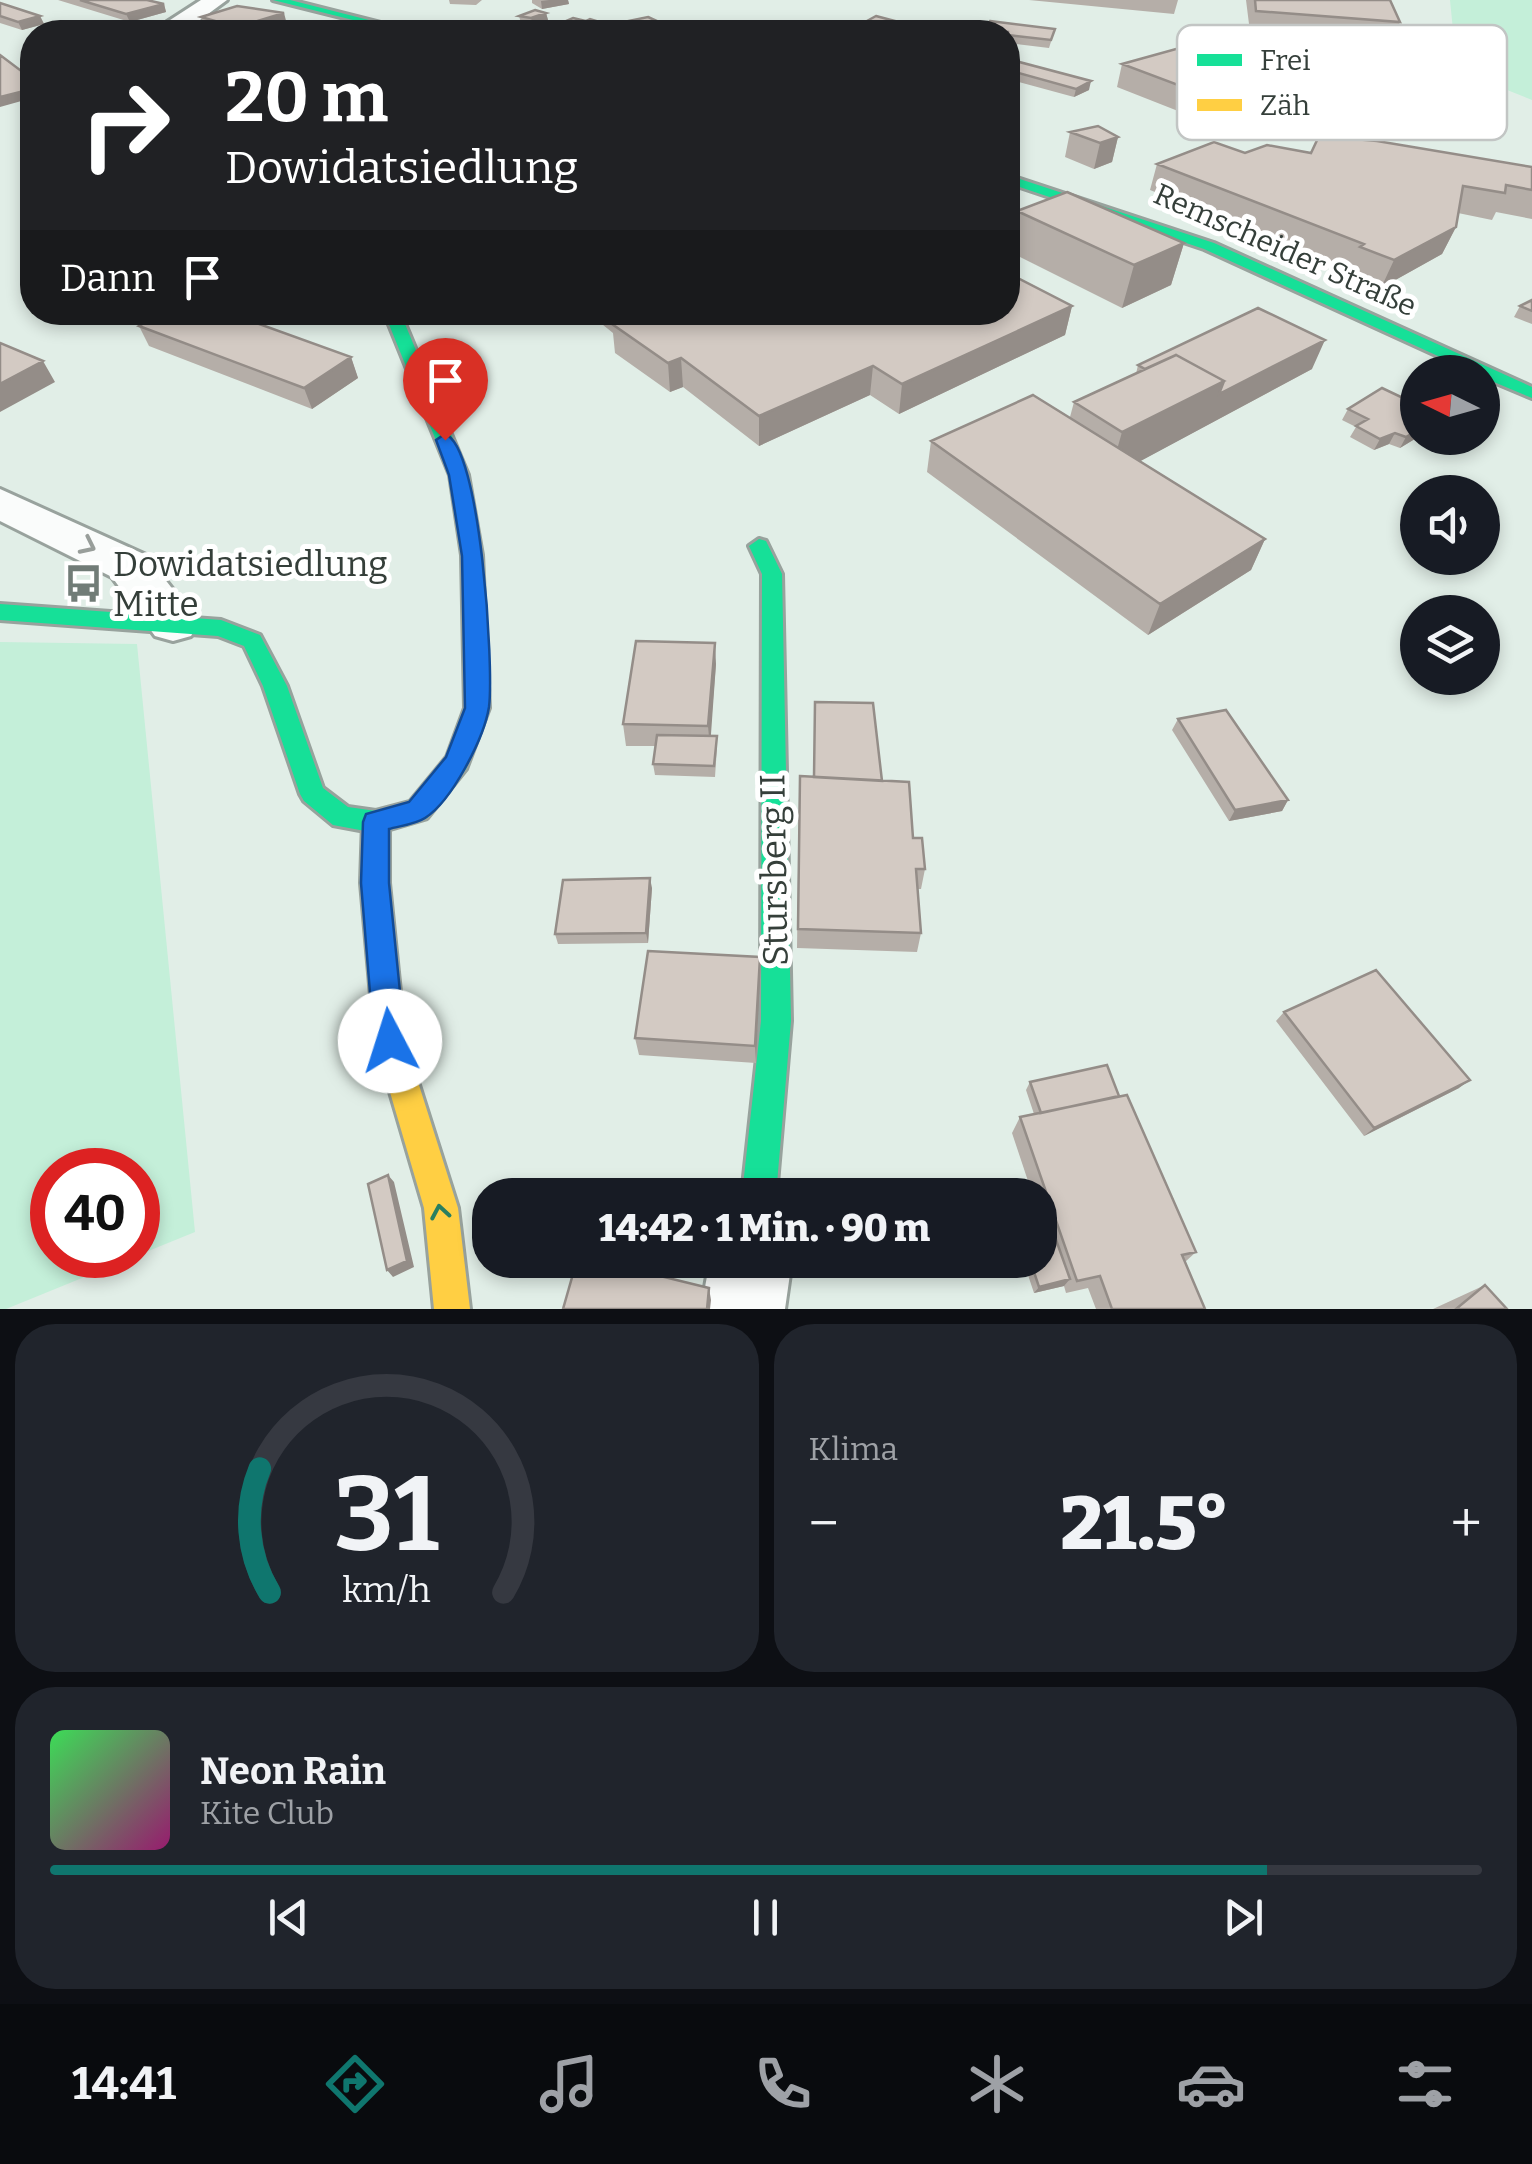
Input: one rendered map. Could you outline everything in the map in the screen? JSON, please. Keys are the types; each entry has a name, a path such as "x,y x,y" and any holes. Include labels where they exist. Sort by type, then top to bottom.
{"street":[{"path":"180,20 216,0"},
{"path":"278,0 361,20"},
{"name":"Remscheider Straße","path":"1020,182 1086,199 1195,240 1532,392"},
{"path":"0,612 221,628 252,641 275,686 313,794 342,817 376,822 418,810 457,762 477,708 472,556 459,475 397,325"},
{"path":"0,503 128,566 173,623"},
{"name":"Stursberg II","path":"758,546 772,574 776,1021 761,1178"},
{"path":"376,822 375,883 390,1041 441,1208 452,1309"},
{"path":"743,1309 748,1278"}],"green space":[{"path":"1450,0 1532,0 1532,100 1507,90 1507,25 1452,25"},
{"path":"0,642 137,644 195,1232 160,1246 160,1148 30,1148 30,1278 82,1278 0,1309"}],"building":[{"path":"80,0 147,0 164,4 126,14"},
{"path":"1255,0 1390,0 1400,22 1256,11"},
{"path":"0,3 40,16 18,22 0,16"},
{"path":"237,6 284,13 261,20 201,17"},
{"path":"535,10 546,13 531,18 519,16"},
{"path":"1020,25 1055,29 1051,40 1020,36"},
{"path":"1177,49 1177,85 1122,64"},
{"path":"0,55 20,70 20,92 0,97"},
{"path":"1020,62 1091,81 1076,89 1020,73"},
{"path":"1098,126 1118,137 1100,143 1070,132"},
{"path":"1317,140 1377,141 1532,167 1532,190 1506,185 1505,193 1463,186 1456,227 1394,260 1360,247 1364,244 1157,164 1214,142 1245,153 1267,145 1311,153"},
{"path":"1067,192 1184,243 1134,265 1020,210"},
{"path":"1020,279 1072,306 902,384 873,366 759,416 681,358 668,363 613,325 1020,325"},
{"path":"1532,300 1532,311 1520,306"},
{"path":"1258,308 1325,340 1219,394 1224,381 1176,355 1145,369 1138,365"},
{"path":"262,325 351,357 304,388 139,326"},
{"path":"0,343 43,361 0,384"},
{"path":"1176,355 1224,381 1122,432 1074,402"},
{"path":"1382,388 1400,396 1400,435 1380,439 1356,426 1368,419 1348,409"},
{"path":"1033,395 1265,539 1160,604 931,441"},
{"path":"636,641 715,643 708,726 623,724"},
{"path":"815,702 873,703 882,781 814,777"},
{"path":"1226,710 1288,800 1235,810 1178,719"},
{"path":"657,735 717,736 714,766 653,764"},
{"path":"800,776 909,782 913,838 922,838 925,869 916,869 921,933 798,929"},
{"path":"650,878 646,933 555,934 563,880"},
{"path":"648,951 760,957 755,1046 635,1038"},
{"path":"1376,970 1470,1080 1374,1128 1284,1012"},
{"path":"1107,1065 1119,1096 1041,1113 1030,1082"},
{"path":"1127,1095 1196,1252 1182,1255 1205,1309 1112,1309 1100,1276 1077,1281 1057,1223 1057,1178 1041,1178 1020,1117"},
{"path":"388,1175 407,1261 387,1270 368,1184"},
{"path":"1057,1243 1070,1279 1039,1287 1036,1278 1057,1278"},
{"path":"572,1278 668,1278 709,1288 707,1309 563,1309"},
{"path":"1485,1285 1507,1309 1456,1309"}],"traffic: fast":[{"path":"278,0 361,20"},
{"path":"1020,183 1209,246 1532,393"},
{"path":"0,612 221,628 252,641 275,686 313,794 342,817 376,822 418,810 457,762 477,708 472,555 459,475 397,325"},
{"path":"759,546 772,574 776,1021 761,1178"}],"traffic: slow":[{"path":"376,822 375,883 390,1041 441,1208 452,1309"}],"place":[{"name":"Dowidatsiedlung Mitte","path":"83,584"}],"route":[{"path":"390,1041 375,883 376,822 418,810 457,762 477,708 472,556 459,475 445,440"}]}
